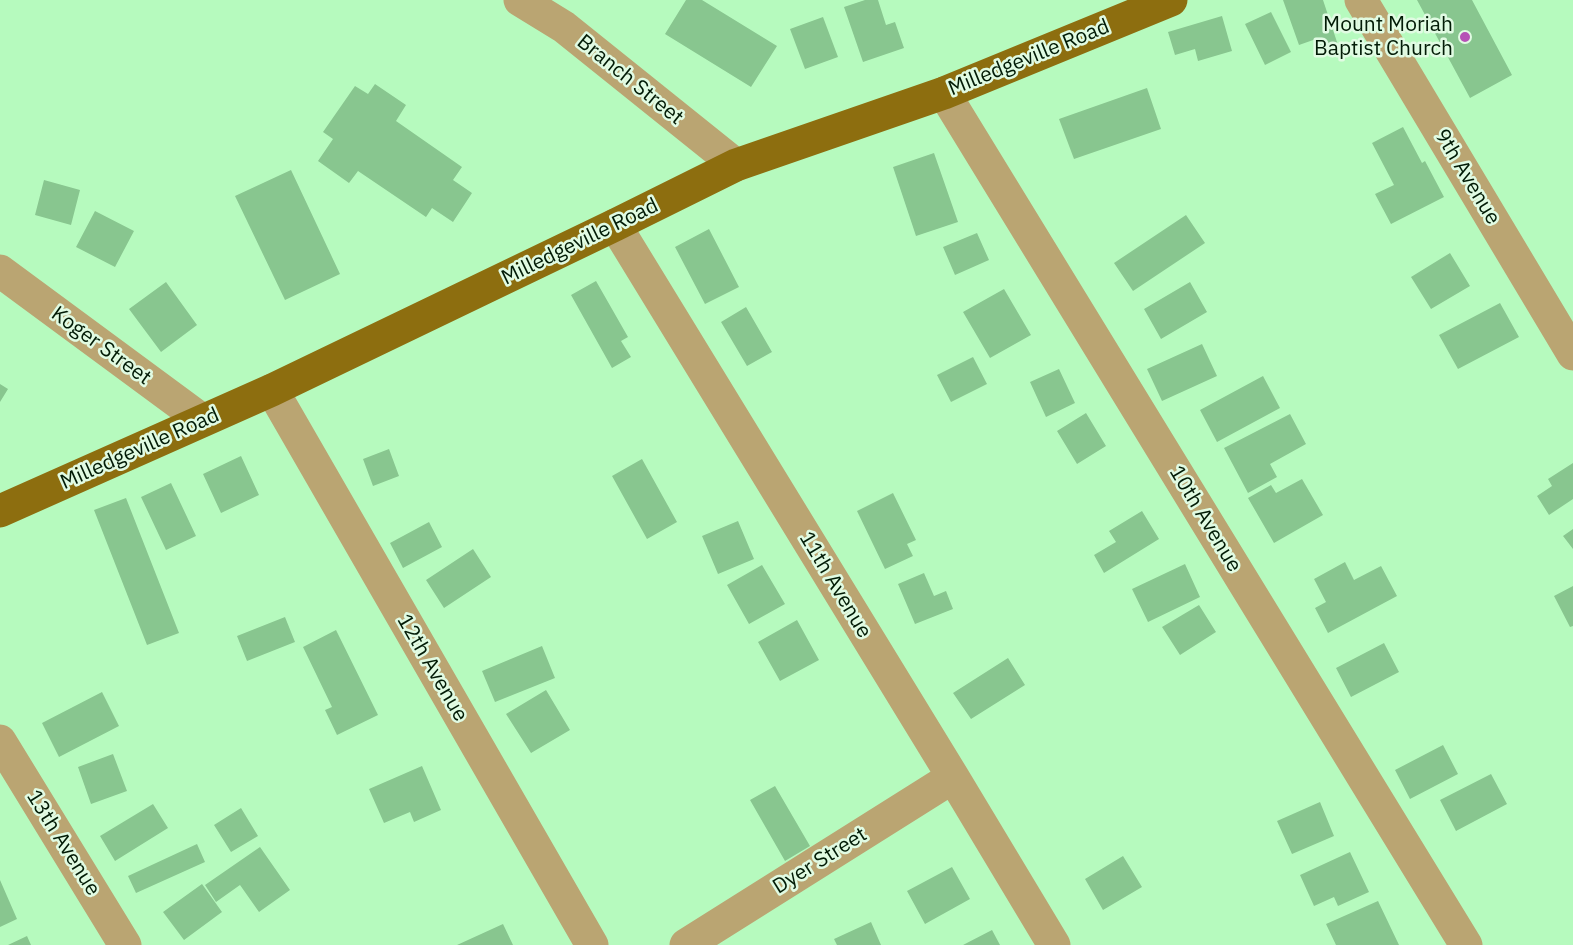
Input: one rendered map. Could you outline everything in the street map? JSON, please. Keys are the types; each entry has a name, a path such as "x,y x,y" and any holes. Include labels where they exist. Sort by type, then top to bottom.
{"main road":[{"name":"Milledgeville Road","path":"0,511 272,390 736,165 944,93 1171,0"}],"street":[{"name":"Branch Street","path":"520,0 570,14 736,165"},
{"name":"9th Avenue","path":"1361,0 1573,354"},
{"name":"10th Avenue","path":"944,93 1466,945"},
{"name":"11th Avenue","path":"615,225 954,777 1054,945"},
{"name":"Koger Street","path":"0,271 202,420"},
{"name":"12th Avenue","path":"272,390 592,945"},
{"name":"13th Avenue","path":"0,741 125,945"},
{"name":"Dyer Street","path":"686,945 954,777"}],"building":[{"path":"686,0 702,0 777,46 751,87 665,34"},
{"path":"865,0 878,0 886,25 895,22 904,48 863,62 844,7"},
{"path":"1283,0 1323,0 1340,51 1321,57 1316,39 1299,45"},
{"name":"Mount Moriah Baptist Church","path":"1417,0 1472,0 1512,75 1470,98"},
{"path":"1271,12 1291,52 1265,65 1245,24"},
{"path":"1222,16 1232,51 1198,61 1195,49 1175,55 1168,32"},
{"path":"823,17 838,57 805,69 790,29"},
{"path":"375,84 406,105 396,121 462,167 453,180 472,193 453,222 432,208 426,217 358,171 349,183 318,161 333,139 323,132 355,86 368,94"},
{"path":"1147,88 1161,129 1074,159 1059,119"},
{"path":"1403,127 1444,197 1391,224 1375,194 1394,185 1372,143"},
{"path":"934,153 958,222 916,236 893,167"},
{"path":"291,170 340,274 285,300 235,196"},
{"path":"44,180 80,190 71,225 35,215"},
{"path":"95,211 134,231 115,267 76,247"},
{"path":"1186,215 1205,243 1133,291 1114,263"},
{"path":"709,229 739,287 705,304 675,247"},
{"path":"977,233 989,260 955,275 943,247"},
{"path":"1450,253 1470,286 1431,309 1411,277"},
{"path":"596,281 628,337 621,341 631,357 612,368 571,295"},
{"path":"166,282 197,325 161,352 129,309"},
{"path":"1190,282 1207,312 1161,339 1144,309"},
{"path":"1004,289 1031,335 990,358 963,312"},
{"path":"1500,303 1519,337 1458,369 1439,335"},
{"path":"746,307 772,352 747,366 721,322"},
{"path":"1202,344 1217,376 1162,401 1147,369"},
{"path":"973,357 987,384 951,402 937,375"},
{"path":"1059,369 1075,403 1046,417 1030,382"},
{"path":"1263,376 1280,408 1217,442 1200,410"},
{"path":"0,384 8,389 0,402"},
{"path":"1086,413 1106,446 1077,464 1057,431"},
{"path":"1290,414 1306,444 1270,464 1277,477 1248,493 1224,448"},
{"path":"389,449 399,476 373,486 363,459"},
{"path":"241,456 259,495 221,513 203,474"},
{"path":"642,459 677,522 647,539 612,476"},
{"path":"1573,463 1573,499 1549,515 1537,496 1552,486 1548,479"},
{"path":"1302,479 1323,515 1274,543 1248,498 1271,485 1276,493"},
{"path":"171,483 196,536 166,550 141,497"},
{"path":"893,493 916,540 907,544 913,556 885,569 857,511"},
{"path":"126,498 179,633 147,645 94,510"},
{"path":"1142,511 1159,539 1104,573 1094,555 1116,542 1109,531"},
{"path":"738,521 754,559 718,574 702,536"},
{"path":"429,522 442,547 403,568 390,543"},
{"path":"1573,529 1573,549 1563,536"},
{"path":"473,549 491,577 444,608 426,580"},
{"path":"1345,562 1354,580 1381,566 1397,596 1328,633 1315,608 1326,602 1314,579"},
{"path":"1185,564 1200,597 1148,622 1132,589"},
{"path":"762,565 785,604 749,624 727,585"},
{"path":"924,573 934,596 946,591 953,609 915,624 898,584"},
{"path":"1573,586 1573,626 1570,627 1554,596"},
{"path":"1199,605 1216,632 1180,655 1162,627"},
{"path":"285,617 295,642 247,661 237,636"},
{"path":"797,620 819,660 780,681 758,642"},
{"path":"336,630 378,715 337,735 325,710 332,707 303,647"},
{"path":"1384,643 1399,672 1351,697 1336,668"},
{"path":"542,646 555,678 495,702 482,671"},
{"path":"1008,658 1025,685 971,719 953,693"},
{"path":"546,690 570,730 531,753 506,714"},
{"path":"102,692 119,726 59,757 42,723"},
{"path":"1443,745 1458,774 1410,799 1395,770"},
{"path":"113,754 127,791 91,804 78,767"},
{"path":"422,766 441,810 414,822 410,812 384,823 369,789"},
{"path":"1491,774 1507,804 1456,831 1440,800"},
{"path":"775,786 810,846 785,861 750,800"},
{"path":"1320,802 1334,836 1292,854 1277,821"},
{"path":"153,804 168,828 115,861 100,836"},
{"path":"241,808 258,836 231,852 214,825"},
{"path":"197,844 205,862 136,893 128,876"},
{"path":"260,847 290,890 259,912 240,885 216,902 205,885"},
{"path":"1350,852 1369,892 1338,906 1334,897 1314,906 1300,875"},
{"path":"1123,856 1142,887 1103,910 1085,879"},
{"path":"952,867 970,899 925,924 907,891"},
{"path":"0,880 17,919 0,927"},
{"path":"202,884 222,912 184,940 163,912"},
{"path":"1378,901 1399,945 1336,945 1326,924"},
{"path":"871,922 881,945 837,945 834,939"},
{"path":"503,924 513,945 457,945"},
{"path":"992,930 1000,945 963,945"},
{"path":"27,936 31,945 8,945"}],"place":[{"name":"Mount Moriah Baptist Church","path":"1465,37"}]}
